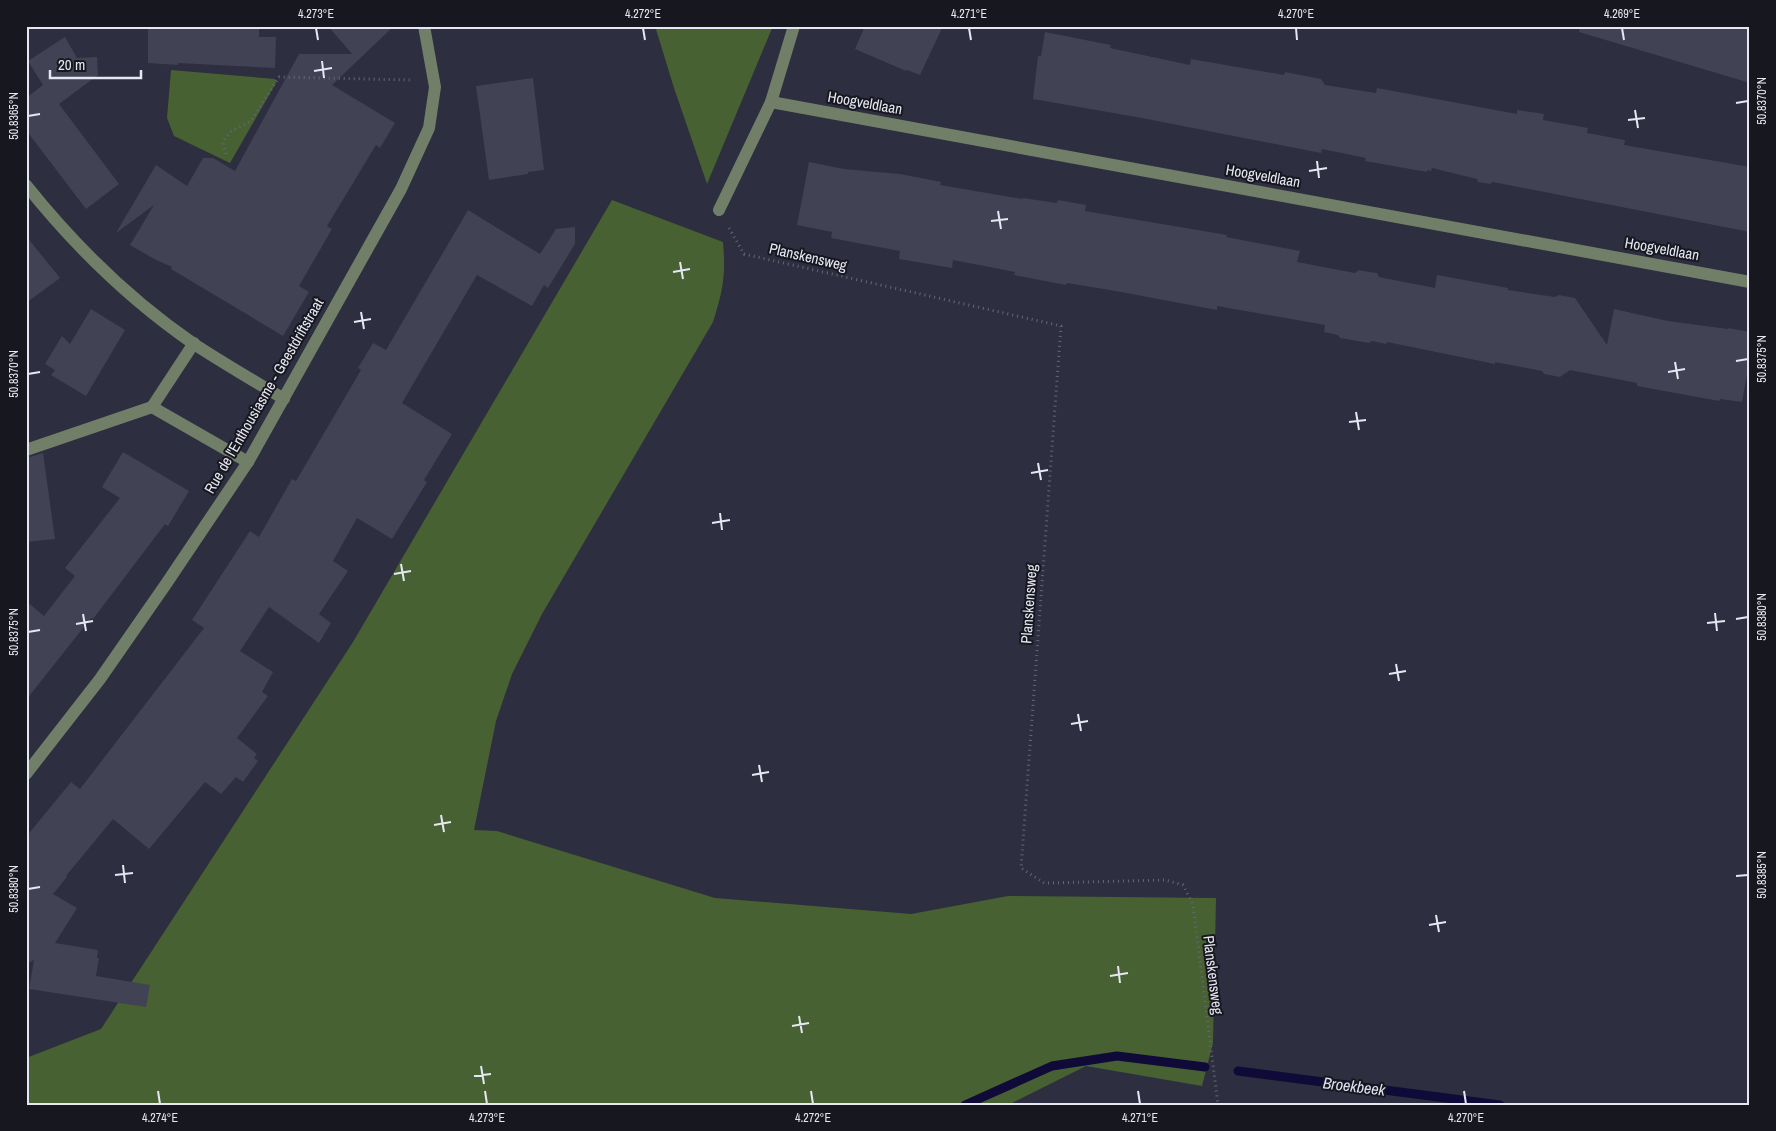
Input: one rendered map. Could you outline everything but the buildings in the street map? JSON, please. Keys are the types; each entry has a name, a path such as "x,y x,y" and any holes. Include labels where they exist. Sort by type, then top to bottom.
{"street":[{"name":"Rue de l'Enthousiasme - Geestdriftstraat","path":"26,774 100,679 248,462 401,189 429,128 435,87 424,26"},
{"path":"719,210 771,102 794,26"},
{"name":"Hoogveldlaan","path":"771,102 1750,282"},
{"path":"26,185 57,223 128,293 194,344 284,399"},
{"path":"26,450 152,407 194,344"},
{"path":"152,407 248,462"}],"path":[{"path":"226,154 225,139 230,132 251,121 279,77 434,79"},
{"name":"Planskensweg","path":"719,210 744,254 1060,326 1021,868 1044,883 1165,880 1183,885 1193,905 1218,1105"}],"green space":[{"path":"655,26 773,26 707,184 674,88"},
{"path":"171,70 275,79 276,83 230,163 174,136 167,118"},
{"path":"612,200 723,242 724,274 721,292 713,322 542,614 512,674 496,721 474,830 497,831 715,898 911,914 1008,896 1216,898 1213,1043 1202,1086 1086,1066 1008,1105 26,1105 26,1058 101,1029 353,642"}],"waterway":[{"name":"Broekbeek","path":"965,1105 1052,1066 1117,1056 1205,1067"},
{"name":"Broekbeek","path":"1238,1071 1500,1105"}]}
